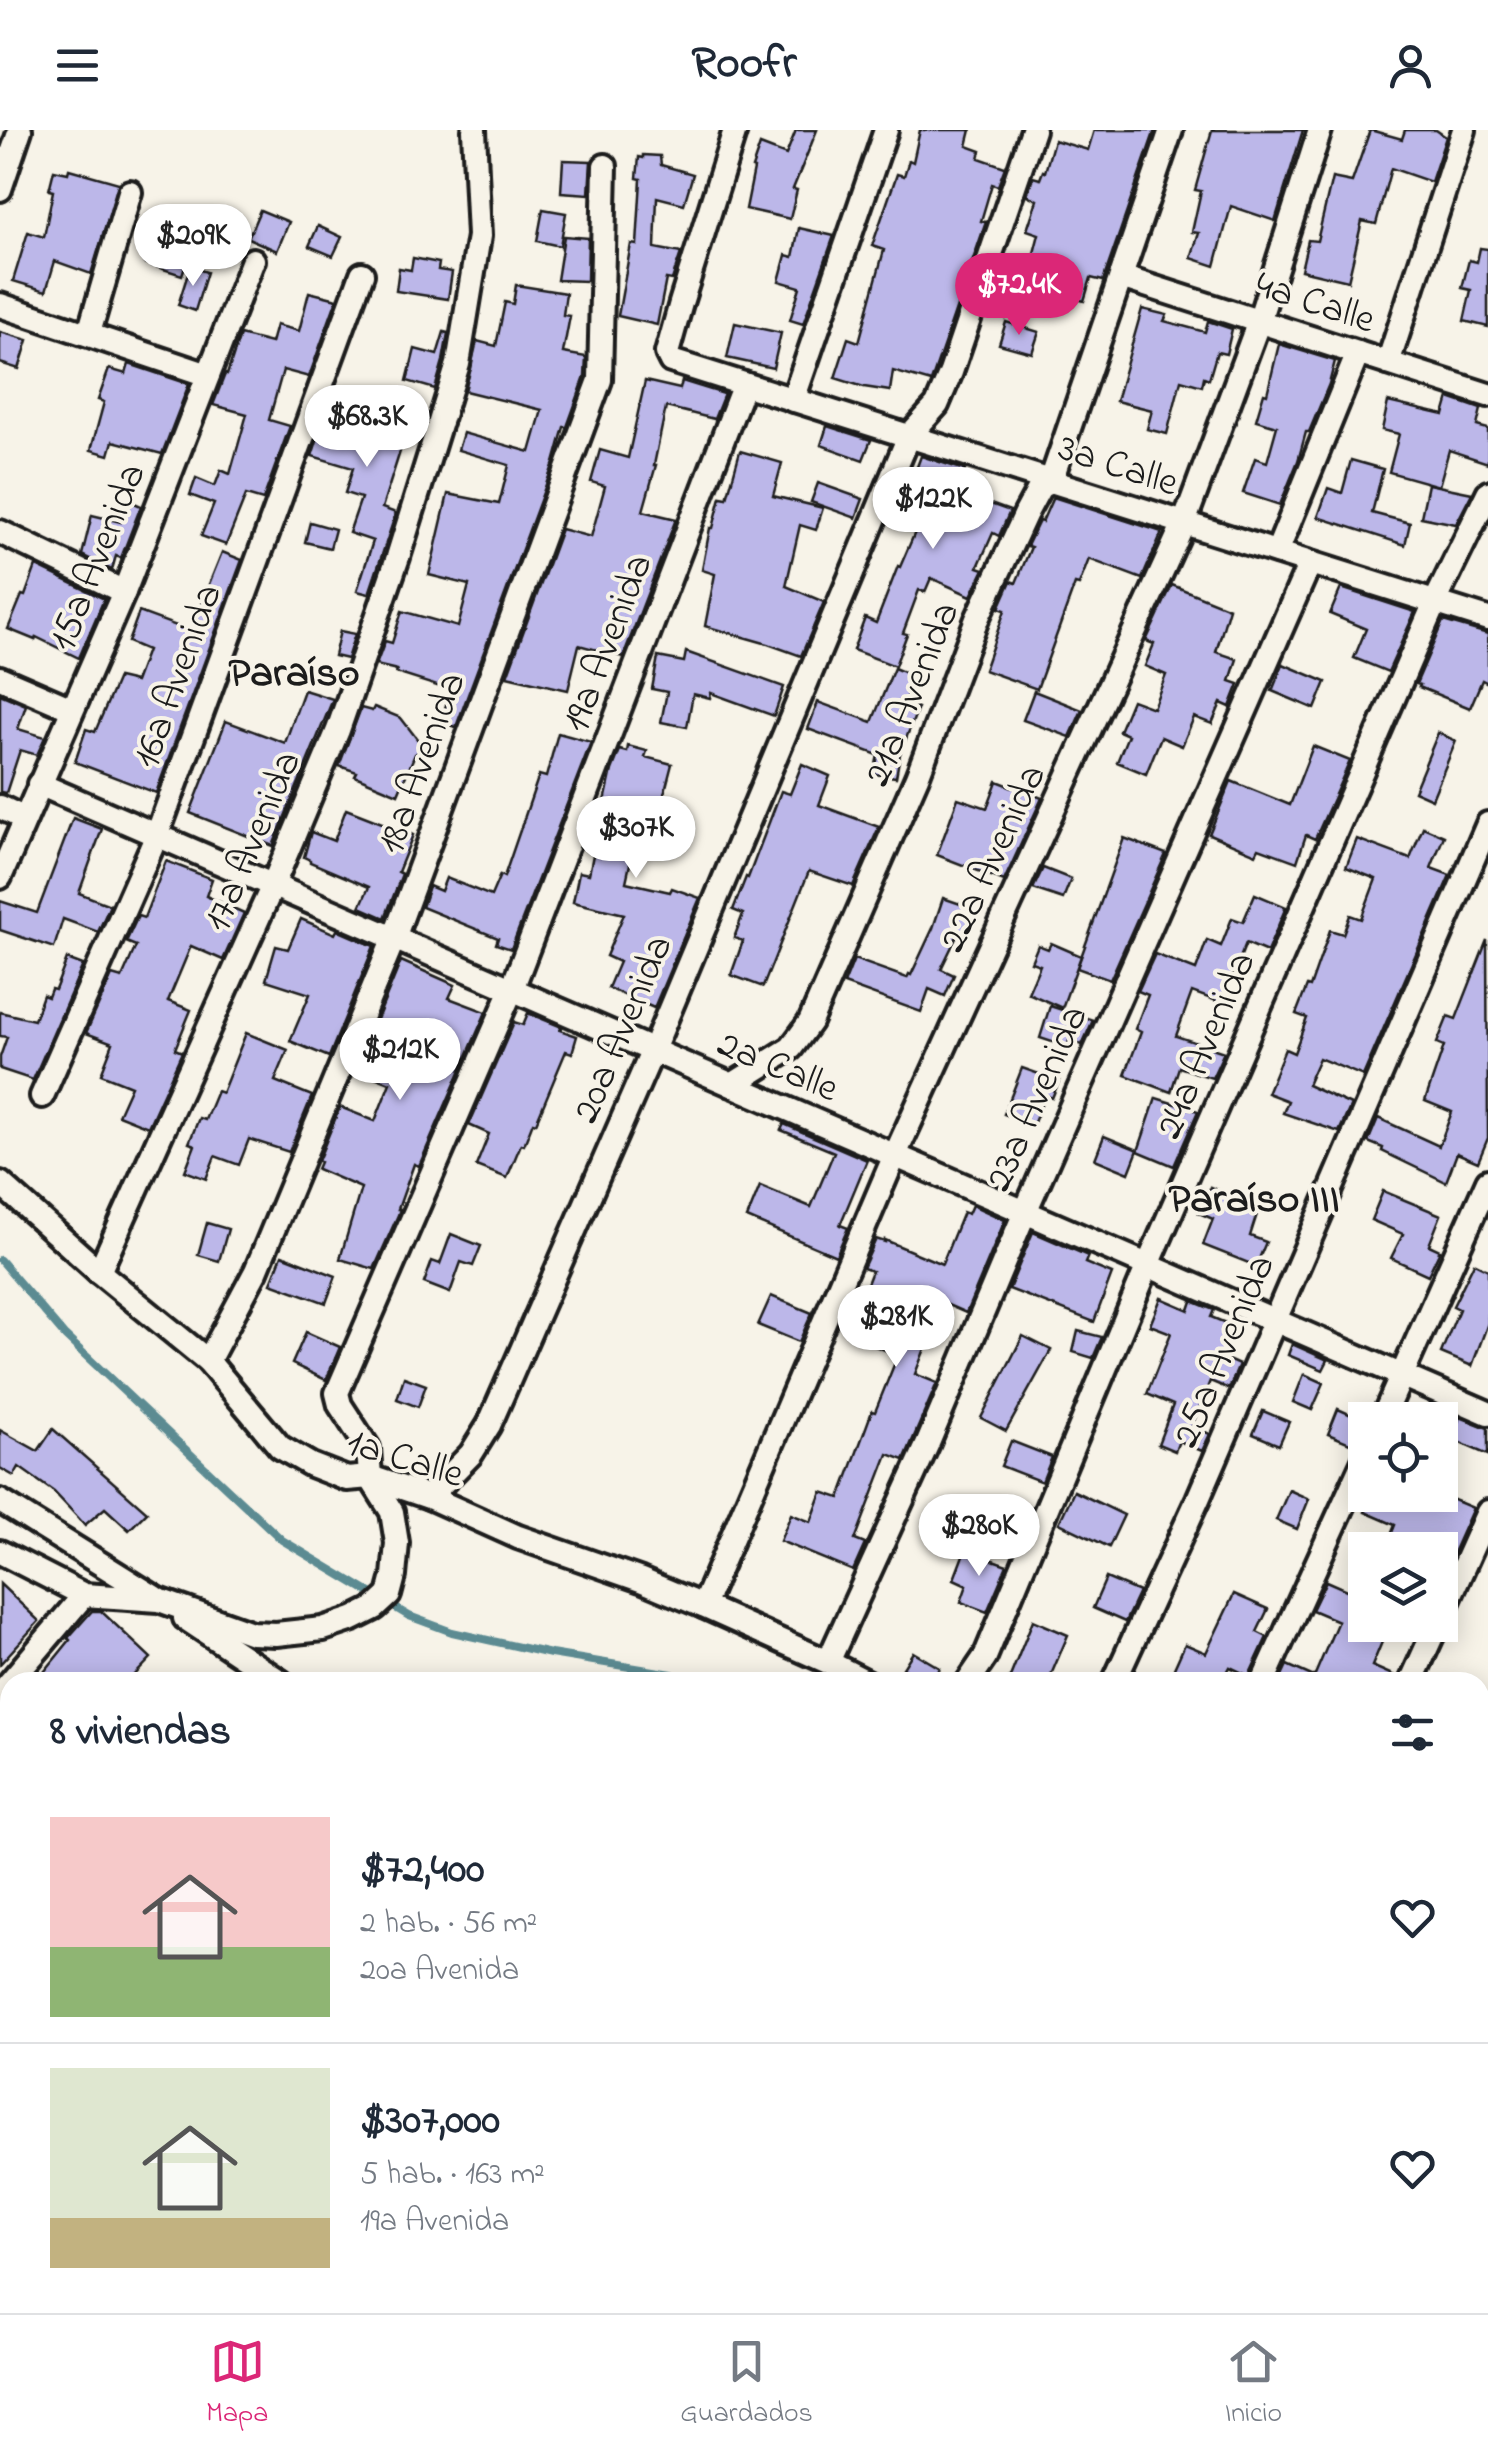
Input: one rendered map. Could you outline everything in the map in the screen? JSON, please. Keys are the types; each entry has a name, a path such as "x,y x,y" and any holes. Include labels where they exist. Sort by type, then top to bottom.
{"street":[{"path":"0,188 20,130"},
{"name":"17a Avenida","path":"99,1272 338,730 398,557 458,364 479,236 474,130"},
{"name":"3a Calle","path":"735,130 680,303 667,353 671,361 1488,619"},
{"path":"793,400 886,130"},
{"name":"20a Avenida","path":"430,1497 471,1454 488,1425 652,1050 909,436 937,405 951,372 1033,130"},
{"name":"21a Avenida","path":"732,1085 790,1048 810,1022 917,777 977,619 1026,513 1040,487 1051,481 1171,130"},
{"name":"22a Avenida","path":"703,1606 894,1156 1184,523 1258,321 1320,130"},
{"path":"1388,363 1464,130"},
{"name":"18a Avenida","path":"208,1360 256,1272 394,938 600,380 605,166"},
{"path":"89,333 130,192"},
{"name":"15a Avenida","path":"0,877 124,592 253,260"},
{"name":"16a Avenida","path":"42,1096 157,834 362,274"},
{"name":"4a Calle","path":"1121,277 1488,395"},
{"path":"0,305 208,375"},
{"path":"1277,552 1358,353"},
{"name":"19a Avenida","path":"370,1477 368,1448 340,1406 336,1393 512,989 744,384"},
{"name":"24a Avenida","path":"975,1672 985,1656 1148,1266 1435,602 1488,493"},
{"path":"0,532 124,592"},
{"name":"23a Avenida","path":"828,1662 928,1443 1024,1212 1310,563"},
{"path":"0,678 72,709"},
{"name":"2a Calle","path":"40,784 1488,1413"},
{"path":"0,808 25,819"},
{"name":"25a Avenida","path":"1119,1672 1198,1499 1488,824"},
{"path":"1390,1402 1488,1182"},
{"name":"1a Calle","path":"0,1183 99,1272 208,1360 280,1447 347,1479 370,1477 430,1497 518,1537 641,1580 848,1672"},
{"path":"0,1552 84,1596 159,1600 252,1633 323,1628 354,1620 389,1595 397,1542 392,1512 370,1477"},
{"path":"1268,1672 1348,1495"},
{"path":"0,1501 159,1600 264,1672"},
{"path":"1458,1579 1488,1512"},
{"path":"19,1672 84,1596"},
{"path":"1416,1672 1430,1642"}],"building":[{"path":"796,130 817,130 793,189 797,190 790,219 746,209 760,145 786,155"},
{"path":"920,130 971,130 967,146 981,151 979,158 1005,167 998,186 992,184 981,221 986,222 931,382 893,371 890,391 864,387 835,378 848,338 859,342 884,250 872,246 897,174 904,176 909,160 913,162"},
{"path":"1094,130 1155,130 1103,281 1091,278 1084,301 1027,280 1039,234 1027,230 1037,200 1027,195 1033,177 1040,179 1045,172 1054,140 1088,150"},
{"path":"1212,130 1303,130 1275,221 1231,206 1215,266 1191,258 1199,233 1192,232 1201,191 1195,190"},
{"path":"1370,130 1402,139 1405,130 1436,130 1446,137 1431,182 1391,168 1376,224 1362,221 1348,281 1301,270 1308,240 1317,241 1332,178 1352,182"},
{"path":"660,156 661,165 693,174 684,204 657,197 655,248 681,253 672,280 666,279 657,325 618,316 631,244 637,245 641,179 637,178 639,157"},
{"path":"563,160 591,161 589,194 561,192"},
{"path":"69,169 119,183 91,274 55,261 46,291 13,281 28,232 44,237 54,170 68,173"},
{"path":"543,209 566,213 560,246 537,241"},
{"path":"260,210 289,222 277,251 248,238"},
{"path":"318,226 342,237 333,256 309,246"},
{"path":"799,228 834,236 803,324 790,320 800,287 779,281 786,255 793,257"},
{"path":"156,230 193,242 182,275 144,263"},
{"path":"564,236 588,238 587,281 557,280"},
{"path":"1480,248 1488,249 1488,327 1464,321 1471,290 1462,288 1469,260 1477,262"},
{"path":"413,258 439,263 438,270 452,272 448,299 396,291 399,268 411,270"},
{"path":"190,267 207,272 195,311 178,305"},
{"path":"516,285 566,293 563,315 570,316 563,353 586,357 585,377 456,727 441,723 450,690 376,665 385,641 392,643 402,611 458,627 469,585 429,575 448,494 499,504 509,465 458,450 463,433 530,452 542,410 465,391 477,341 496,346 505,302 513,304"},
{"path":"309,292 337,299 309,377 283,370 269,420 290,426 263,500 246,495 226,545 201,536 214,504 190,495 196,478 215,486 221,470 230,474 247,414 213,405 240,335 271,343 276,325 299,331"},
{"path":"1142,309 1167,315 1164,321 1205,332 1208,321 1232,329 1226,354 1217,352 1209,379 1204,377 1202,386 1181,380 1167,434 1147,429 1152,410 1116,401"},
{"path":"1006,322 1039,332 1032,353 999,344"},
{"path":"735,323 781,333 773,368 727,358"},
{"path":"0,332 28,340 19,369 0,363"},
{"path":"444,332 448,333 435,389 407,381 415,349 437,355"},
{"path":"1279,344 1335,361 1280,505 1243,493 1255,458 1267,462 1277,426 1256,420"},
{"path":"129,364 189,384 162,454 113,441 109,455 91,450 104,402 98,400 109,369 126,374"},
{"path":"645,381 680,389 682,381 724,394 714,419 666,407 643,511 676,519 623,657 579,645 568,690 507,676 561,529 591,537 605,486 591,482 600,450 628,458"},
{"path":"344,398 411,417 382,508 396,513 369,594 357,591 373,541 349,533 361,498 345,493 353,468 312,456 319,434 331,438"},
{"path":"1449,398 1481,409 1477,426 1488,429 1488,463 1449,450 1439,486 1389,472 1399,434 1382,430 1388,402 1444,415"},
{"path":"827,426 871,440 863,460 821,445"},
{"path":"740,451 782,463 773,496 823,508 816,530 800,525 786,586 824,602 801,656 705,626 715,574 702,570 710,528 721,497 727,498"},
{"path":"921,456 965,470 957,492 1010,511 999,536 993,533 978,567 984,569 971,596 931,578 925,592 919,590 895,666 853,650 865,618 876,623 925,509 899,499"},
{"path":"1351,460 1383,469 1372,513 1410,523 1405,545 1318,517 1328,488 1342,493"},
{"path":"818,483 863,499 856,518 811,502"},
{"path":"1428,484 1472,493 1456,524 1421,517"},
{"path":"1053,497 1162,532 1142,579 1089,559 1079,585 1075,584 1037,689 984,670 1005,610 999,608 1011,581 1016,583 1031,547 1027,546"},
{"path":"130,501 141,506 121,558 116,556 112,570 82,555 92,515 121,522"},
{"path":"310,522 335,529 330,548 305,542"},
{"path":"222,552 242,560 156,793 75,762 86,729 95,732 118,678 135,682 147,650 128,642 139,612 190,631"},
{"path":"36,566 104,599 79,658 36,637 35,640 8,629"},
{"path":"1172,585 1229,608 1216,652 1237,659 1230,681 1239,684 1230,707 1221,703 1212,724 1194,717 1182,746 1161,737 1146,774 1117,762 1128,735 1119,731 1132,700 1153,708 1166,675 1145,666 1154,644 1146,641"},
{"path":"1341,588 1415,612 1388,672 1354,658 1366,629 1330,614"},
{"path":"1443,621 1488,634 1488,683 1482,680 1470,708 1416,684"},
{"path":"340,631 355,634 347,659 334,656"},
{"path":"686,652 784,687 774,716 711,693 710,698 693,694 687,727 661,722 667,692 652,689 658,657 684,662"},
{"path":"1283,664 1326,682 1315,709 1272,691"},
{"path":"894,668 915,677 904,702 918,708 900,754 896,777 874,774 878,755 808,729 818,702 872,722"},
{"path":"304,690 333,699 273,846 190,813 226,721 285,743"},
{"path":"1034,691 1082,710 1070,737 1023,720"},
{"path":"0,694 26,705 18,729 45,737 37,755 20,750 6,793 0,792"},
{"path":"374,707 401,718 424,748 415,754 398,794 339,766 361,708 372,711"},
{"path":"558,733 591,742 511,949 496,944 498,938 422,907 429,886 441,891 446,878 491,896 500,875 504,877 539,775 546,777"},
{"path":"1438,733 1456,741 1432,799 1414,791"},
{"path":"628,746 647,751 645,757 672,764 658,818 662,819 655,850 634,846 626,882 670,892 672,888 700,898 654,1008 608,988 619,962 606,956 624,914 573,902 579,872 589,874 593,855 600,856 611,808 604,806 612,770 620,750 627,752"},
{"path":"1313,746 1350,761 1315,839 1306,835 1297,862 1259,848 1256,854 1209,834 1231,781 1290,805"},
{"path":"802,764 830,776 819,805 879,827 853,886 809,871 763,987 731,975 743,941 734,938 743,914 733,910 781,791 790,794"},
{"path":"997,781 1042,798 1004,881 937,855 958,798 987,808"},
{"path":"346,809 413,835 385,918 360,907 369,887 304,857 311,832 334,841"},
{"path":"73,818 102,829 79,893 110,905 98,932 63,919 54,948 0,930 0,901 37,913"},
{"path":"1423,827 1444,836 1431,868 1450,875 1363,1076 1319,1058 1307,1085 1351,1105 1339,1132 1283,1113 1288,1101 1267,1093 1285,1049 1294,1053 1307,1018 1296,1014 1307,986 1310,987 1330,930 1343,934 1350,915 1361,919 1376,879 1346,867 1357,839 1410,859"},
{"path":"1124,838 1166,854 1110,980 1077,968"},
{"path":"166,861 212,879 206,896 244,913 223,960 191,946 168,1001 191,1010 175,1049 182,1052 148,1127 118,1115 131,1086 101,1074 113,1043 86,1033 112,975 122,978 136,946 126,942 138,916 144,918"},
{"path":"1043,868 1071,879 1063,899 1033,889"},
{"path":"1255,894 1286,907 1267,952 1246,943 1222,1003 1192,992 1176,1036 1224,1052 1212,1078 1179,1067 1171,1092 1125,1075 1141,1032 1135,1029 1148,995 1138,991 1155,954 1196,970 1207,940 1221,946 1232,918 1243,922"},
{"path":"943,898 978,910 968,937 958,934 941,969 954,975 945,996 929,989 921,1012 844,984 854,959 907,978 911,975"},
{"path":"301,919 374,946 329,1057 290,1041 310,994 266,980 276,946 288,949"},
{"path":"1487,940 1488,1138 1478,1162 1457,1153 1446,1182 1368,1142 1378,1118 1439,1146 1452,1112 1425,1101 1444,1046 1437,1043 1448,1016 1456,1019"},
{"path":"1051,943 1081,956 1062,1008 1028,993 1040,965 1031,962 1038,945 1048,949"},
{"path":"67,959 83,965 33,1080 0,1069 7,1037 0,1036 0,1012 34,1020 43,995 48,997 51,989 55,990"},
{"path":"401,961 455,985 449,998 486,1012 419,1166 414,1164 398,1215 374,1269 340,1259 361,1188 317,1169 340,1107 375,1121 390,1083 370,1075 378,1056 364,1051"},
{"path":"1050,1006 1093,1020 1082,1045 1069,1041 1067,1047 1040,1038"},
{"path":"528,1013 577,1036 572,1053 566,1051 536,1123 533,1122 524,1145 521,1144 507,1178 476,1166 489,1134 469,1125 514,1022 523,1025"},
{"path":"246,1033 288,1050 275,1081 312,1096 289,1152 249,1139 239,1165 215,1156 206,1179 185,1171 195,1145 189,1143 199,1118 205,1120 217,1091 222,1093"},
{"path":"1022,1068 1059,1081 1052,1098 1045,1095 1033,1125 1004,1114"},
{"path":"1156,1098 1198,1111 1174,1166 1138,1151"},
{"path":"784,1124 867,1160 840,1225 848,1228 836,1256 747,1218 760,1186 811,1207 834,1152 781,1130"},
{"path":"1104,1136 1138,1150 1129,1173 1095,1159"},
{"path":"1210,1187 1259,1208 1250,1236 1266,1242 1256,1266 1203,1245 1213,1219 1199,1213"},
{"path":"1383,1191 1441,1215 1429,1245 1440,1250 1428,1275 1391,1258 1403,1234 1371,1220"},
{"path":"972,1205 1005,1220 966,1313 943,1303 915,1374 937,1383 904,1460 888,1454 855,1540 865,1544 853,1571 780,1541 791,1514 811,1522 822,1492 840,1498 872,1411 875,1412 898,1355 847,1335 872,1271 863,1268 876,1239 942,1264 963,1212 968,1214"},
{"path":"207,1223 228,1229 219,1261 198,1255"},
{"path":"1033,1232 1088,1256 1085,1263 1112,1274 1094,1322 1009,1289"},
{"path":"451,1234 481,1246 473,1266 461,1262 450,1293 424,1283 432,1261 440,1264"},
{"path":"282,1255 336,1276 326,1303 271,1283"},
{"path":"1474,1263 1488,1270 1488,1323 1472,1366 1441,1353 1459,1309 1453,1306"},
{"path":"771,1296 812,1313 799,1342 758,1325"},
{"path":"1161,1298 1189,1310 1192,1301 1214,1310 1211,1317 1233,1326 1221,1357 1239,1365 1229,1389 1210,1381 1192,1426 1210,1434 1202,1451 1179,1441 1175,1451 1158,1444 1173,1405 1147,1394 1171,1333 1150,1325"},
{"path":"1078,1331 1102,1337 1093,1358 1073,1352"},
{"path":"306,1332 340,1347 326,1380 292,1364"},
{"path":"1023,1336 1051,1350 1006,1431 981,1418"},
{"path":"1292,1344 1328,1360 1323,1370 1288,1355"},
{"path":"1304,1374 1324,1383 1312,1410 1293,1402"},
{"path":"404,1377 426,1385 418,1407 397,1399"},
{"path":"1338,1409 1348,1413 1348,1442 1328,1434"},
{"path":"1263,1411 1289,1422 1279,1445 1253,1434"},
{"path":"1460,1417 1488,1428 1488,1455 1458,1442"},
{"path":"53,1429 147,1512 129,1530 105,1508 85,1525 54,1492 19,1467 14,1476 0,1468 0,1430 38,1451"},
{"path":"1011,1441 1052,1457 1042,1482 1001,1466"},
{"path":"1289,1490 1309,1499 1297,1529 1276,1520"},
{"path":"1074,1491 1124,1515 1109,1547 1059,1523"},
{"path":"1458,1502 1473,1508 1458,1542 1458,1532 1392,1532 1395,1525 1365,1512 1458,1512"},
{"path":"948,1510 973,1521 960,1551 935,1540"},
{"path":"965,1550 1007,1565 987,1612 961,1602 967,1585 954,1579"},
{"path":"1106,1578 1139,1592 1125,1622 1093,1608"},
{"path":"1326,1581 1348,1591 1348,1642 1382,1642 1372,1666 1386,1672 1316,1672 1338,1621 1312,1610"},
{"path":"0,1584 39,1621 0,1664"},
{"path":"1234,1594 1268,1609 1257,1632 1267,1637 1251,1672 1230,1667 1227,1672 1172,1672 1185,1644 1206,1653"},
{"path":"92,1611 101,1611 151,1658 138,1672 44,1672"},
{"path":"1033,1620 1068,1635 1052,1672 1012,1672"},
{"path":"913,1652 940,1668 938,1672 910,1672 903,1668"},
{"path":"1287,1665 1303,1672 1284,1672"}],"waterway":[{"path":"0,1260 65,1336 282,1540 409,1616 452,1632 660,1672"}],"district":[{"name":"Paraíso","path":"294,670"},
{"name":"Paraíso III","path":"1254,1196"}]}
